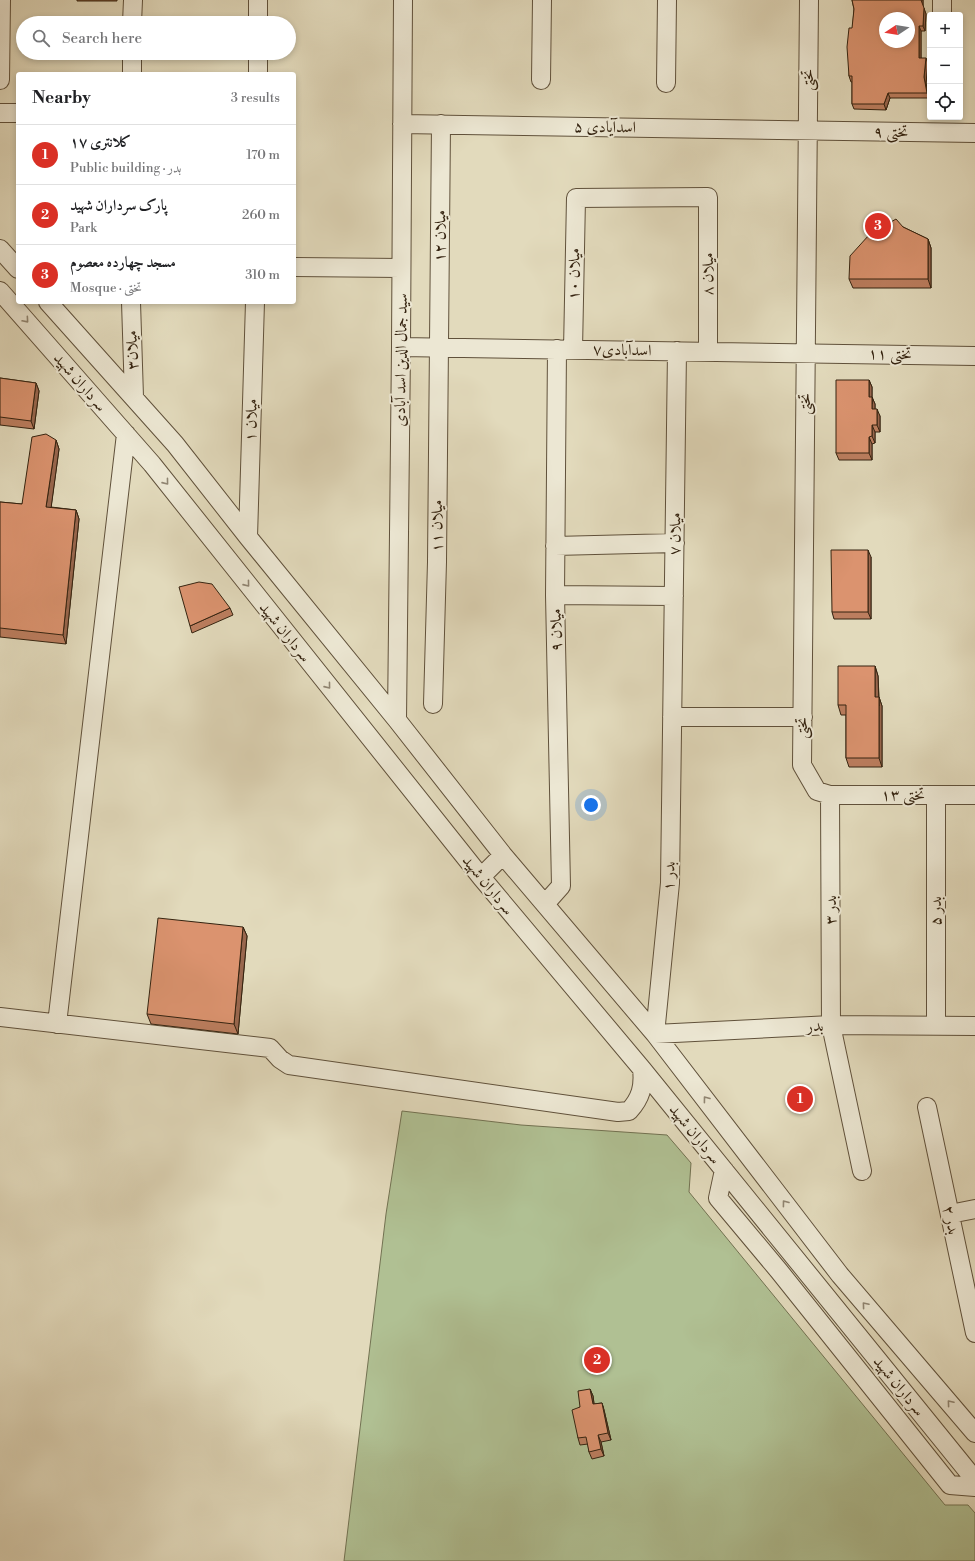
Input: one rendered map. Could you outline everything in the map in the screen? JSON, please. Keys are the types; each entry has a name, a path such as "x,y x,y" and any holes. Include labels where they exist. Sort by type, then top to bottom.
{"street":[{"path":"0,80 1,0"},
{"path":"132,16 133,0"},
{"path":"258,0 258,16"},
{"name":"سید جمال الدین اسد آبادی","path":"397,720 403,0"},
{"path":"541,80 542,0"},
{"path":"666,83 667,0"},
{"name":"تختی","path":"809,0 802,765 817,791 830,795"},
{"path":"942,0 942,12"},
{"path":"132,60 132,72"},
{"path":"258,60 258,72"},
{"path":"0,113 16,113"},
{"name":"اسدآیادی ۵","path":"402,124 808,131"},
{"name":"میلان ۱۲","path":"439,348 441,124"},
{"name":"تختی ۹","path":"808,131 975,133"},
{"name":"میلان ۸","path":"576,198 708,197 708,352"},
{"name":"میلان ۱۰","path":"565,350 576,198"},
{"path":"0,249 16,267"},
{"path":"296,267 401,268"},
{"name":"سرداران شهید","path":"3,296 152,464 481,878 642,1069 975,1480"},
{"name":"سرداران شهید","path":"50,304 175,444 248,537 397,720 503,855 655,1034 840,1275 975,1433"},
{"name":"میلان۳","path":"131,304 134,398"},
{"name":"میلان ۱","path":"248,537 254,304"},
{"path":"401,347 439,348"},
{"name":"اسدآبادی۷","path":"439,348 806,353"},
{"name":"میلان ۱۱","path":"433,704 437,562 439,348"},
{"name":"میلان ۹","path":"545,904 561,886 555,546 565,350"},
{"name":"میلان ۷","path":"672,717 677,351"},
{"name":"تختی ۱۱","path":"806,353 975,356"},
{"path":"57,1024 126,434"},
{"path":"152,464 175,444"},
{"path":"555,546 675,543"},
{"path":"555,595 674,596"},
{"path":"672,717 803,717"},
{"name":"بدر ۱","path":"655,1034 670,883 672,717"},
{"name":"تختی ۱۳","path":"830,795 975,795"},
{"name":"بدر ۳","path":"830,795 831,1025 862,1171"},
{"name":"بدر ۵","path":"936,796 936,1026"},
{"path":"481,878 503,855"},
{"path":"0,1017 270,1048 280,1059 289,1065 618,1112 629,1111 637,1102 642,1088 642,1069"},
{"name":"بدر","path":"655,1034 831,1025 975,1026"},
{"name":"بدر ۲","path":"927,1107 975,1333"},
{"path":"724,1170 718,1198 779,1271 950,1485 975,1487"},
{"path":"950,1214 975,1209"}],"green space":[{"path":"402,1111 521,1125 667,1135 691,1163 689,1192 945,1505 968,1505 975,1513 975,1561 344,1561 386,1214"}],"building":[{"path":"852,0 921,0 924,8 923,26 919,26 919,58 926,58 924,77 927,93 888,93 884,104 852,104 852,76 849,76 847,47 849,28 852,28 854,9"},
{"path":"896,219 903,227 928,239 928,279 849,279 850,256 869,235"},
{"path":"0,378 36,383 31,421 0,417"},
{"path":"836,380 869,380 869,397 872,397 872,409 877,409 877,425 872,425 872,436 869,437 869,453 836,453"},
{"path":"46,434 56,440 46,507 76,510 63,635 0,628 0,502 22,504 32,437"},
{"path":"831,550 868,550 868,612 832,612"},
{"path":"199,582 212,584 230,608 190,626 179,587"},
{"path":"838,666 875,666 875,697 879,697 879,758 846,758 846,705 838,705"},
{"path":"158,918 243,927 234,1024 147,1014"},
{"path":"590,1389 593,1404 602,1403 608,1433 598,1435 601,1449 589,1452 586,1437 578,1438 572,1410 580,1407 578,1391"}],"place":[{"name":"مسجد چهارده معصوم","path":"878,226"},
{"name":"کلانتری ۱۷","path":"800,1099"},
{"name":"پارک سرداران شهید","path":"597,1360"}]}
